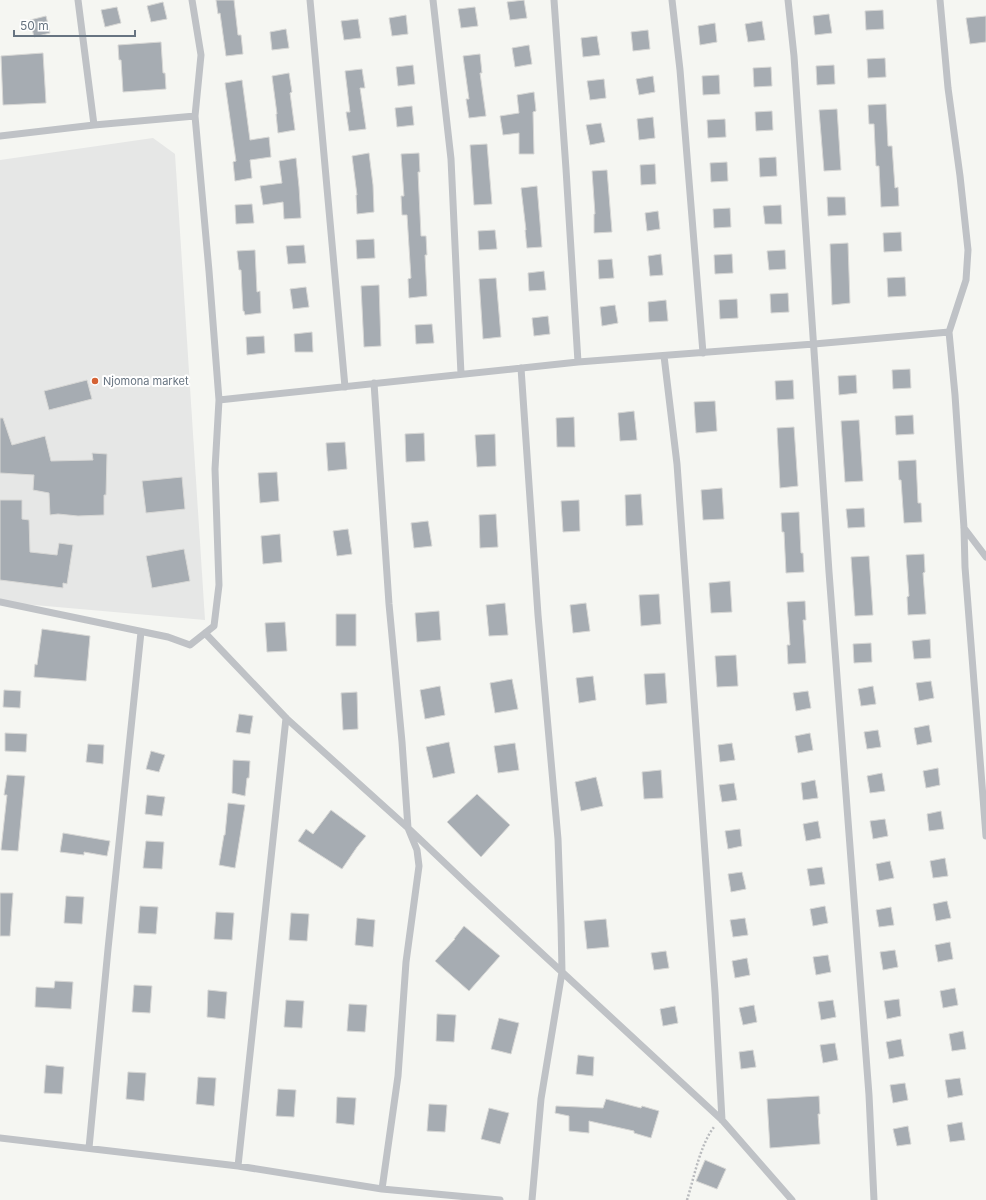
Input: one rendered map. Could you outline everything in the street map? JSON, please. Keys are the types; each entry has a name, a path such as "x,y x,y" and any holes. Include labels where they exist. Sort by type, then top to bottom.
{"lane":[{"path":"78,0 94,125"},
{"path":"0,602 168,637 190,645 214,626 220,585 215,469 219,400 195,116 200,55 192,0"},
{"path":"310,0 345,387"},
{"path":"433,0 451,159 461,374"},
{"path":"554,0 567,177 578,362"},
{"path":"672,0 680,70 703,353"},
{"path":"788,0 794,56 829,572 869,1095 874,1200"},
{"path":"940,0 948,88 968,250 966,280 950,332 964,528 965,567 986,836"},
{"path":"0,136 94,125 195,116"},
{"path":"219,400 578,362 950,332"},
{"path":"664,356 677,464 715,984 722,1120"},
{"path":"522,368 538,615 558,839 562,972 541,1099 532,1200"},
{"path":"374,383 389,604 402,742 408,828 417,850 419,866 406,962 398,1076 382,1190"},
{"path":"964,528 986,557"},
{"path":"89,1148 141,632"},
{"path":"205,633 286,718 408,828 722,1120 792,1200"},
{"path":"238,1166 286,718"},
{"path":"0,1138 238,1166 382,1190 500,1200"}],"path":[{"path":"687,1200 704,1144 709,1134 722,1120"}],"shaded area":[{"name":"Njomona market","path":"153,138 175,154 205,620 0,602 0,160"}],"building":[{"path":"216,0 234,0 238,35 241,35 243,54 226,56 220,13 218,14"},
{"path":"524,0 527,18 510,20 507,2"},
{"path":"163,2 167,19 151,22 147,6"},
{"path":"117,7 121,23 105,27 101,10"},
{"path":"475,7 478,26 461,28 458,9"},
{"path":"883,10 884,29 866,30 865,11"},
{"path":"829,14 832,33 815,35 813,16"},
{"path":"406,15 408,34 392,36 389,18"},
{"path":"46,16 50,33 34,37 30,20"},
{"path":"986,16 986,42 970,44 966,18"},
{"path":"358,19 361,38 344,40 341,21"},
{"path":"762,21 765,40 748,42 745,24"},
{"path":"715,23 717,42 700,45 698,26"},
{"path":"286,29 289,48 272,50 270,32"},
{"path":"648,30 650,49 633,51 631,32"},
{"path":"597,36 600,55 583,57 581,38"},
{"path":"161,42 163,73 165,73 166,89 123,92 121,60 119,60 118,45"},
{"path":"529,45 532,64 515,67 512,48"},
{"path":"43,53 46,103 3,105 1,56"},
{"path":"480,54 482,73 480,73 486,116 469,118 466,99 469,99 463,56"},
{"path":"885,58 886,77 868,78 867,59"},
{"path":"413,65 415,84 398,86 396,67"},
{"path":"834,65 835,84 817,85 816,66"},
{"path":"771,67 772,86 754,87 753,68"},
{"path":"362,69 365,88 360,88 366,129 349,131 346,112 350,112 345,71"},
{"path":"289,73 295,130 278,133 272,76"},
{"path":"719,75 720,94 703,95 702,76"},
{"path":"653,76 655,92 639,95 636,79"},
{"path":"604,79 606,98 590,100 587,81"},
{"path":"242,80 250,140 269,137 271,157 250,160 252,178 235,181 233,162 236,161 225,83"},
{"path":"534,92 536,111 533,112 534,154 519,154 519,133 503,135 500,116 519,113 517,95"},
{"path":"886,104 888,146 892,146 895,188 898,187 899,206 881,207 879,166 876,166 874,124 869,124 868,105"},
{"path":"412,106 414,125 397,127 395,108"},
{"path":"837,109 841,170 824,171 819,110"},
{"path":"772,111 773,130 756,131 755,112"},
{"path":"653,117 655,138 639,140 637,119"},
{"path":"725,119 726,137 708,138 707,120"},
{"path":"601,123 605,142 590,145 586,125"},
{"path":"487,144 492,204 474,205 470,145"},
{"path":"369,153 373,185 374,212 357,214 357,195 352,156"},
{"path":"419,153 420,172 418,172 421,236 426,236 427,255 425,255 427,296 409,298 408,279 411,278 407,215 402,215 401,196 404,196 401,154"},
{"path":"776,157 777,176 760,177 759,158"},
{"path":"296,158 301,218 284,219 283,202 263,205 260,186 282,183 279,161"},
{"path":"727,162 728,181 711,182 710,163"},
{"path":"655,164 656,184 641,185 640,165"},
{"path":"607,170 612,232 594,233 595,214 592,171"},
{"path":"537,186 542,247 527,248 521,188"},
{"path":"827,197 845,197 846,215 828,216"},
{"path":"252,204 254,223 236,224 235,205"},
{"path":"781,205 782,224 765,224 763,206"},
{"path":"730,208 731,227 714,228 713,209"},
{"path":"658,211 660,229 647,231 645,213"},
{"path":"495,230 497,249 479,250 478,231"},
{"path":"901,232 902,251 884,252 883,233"},
{"path":"374,239 375,258 357,259 356,240"},
{"path":"848,243 850,303 832,305 830,244"},
{"path":"304,245 306,263 288,264 286,246"},
{"path":"255,250 257,292 260,291 261,313 245,315 243,311 241,270 239,270 237,251"},
{"path":"785,250 786,269 769,270 767,251"},
{"path":"661,254 663,275 650,276 648,256"},
{"path":"732,254 733,273 715,274 714,255"},
{"path":"612,259 614,278 599,279 598,260"},
{"path":"544,271 546,290 529,291 528,273"},
{"path":"905,277 906,296 888,297 887,278"},
{"path":"496,278 501,337 483,339 479,279"},
{"path":"379,285 381,346 364,347 361,286"},
{"path":"306,287 309,307 293,309 290,289"},
{"path":"788,293 789,312 771,313 770,294"},
{"path":"737,299 738,318 720,319 719,300"},
{"path":"666,300 668,321 649,322 648,302"},
{"path":"615,305 618,323 602,326 600,307"},
{"path":"548,316 550,334 534,336 532,318"},
{"path":"432,324 434,343 416,344 415,325"},
{"path":"312,332 313,352 295,352 294,334"},
{"path":"264,336 265,353 247,355 246,337"},
{"path":"910,369 911,388 893,389 892,370"},
{"path":"856,375 857,393 839,395 838,376"},
{"path":"87,380 92,399 49,410 44,391"},
{"path":"793,380 794,399 776,400 775,381"},
{"path":"715,401 717,431 696,433 694,402"},
{"path":"634,411 637,440 620,441 618,413"},
{"path":"913,415 914,434 896,435 895,416"},
{"path":"574,417 575,447 557,447 556,418"},
{"path":"0,418 3,418 12,445 45,436 51,461 93,460 92,453 107,454 104,515 50,515 49,493 33,490 34,475 0,473"},
{"path":"859,420 863,481 845,482 841,421"},
{"path":"794,427 798,486 780,488 777,428"},
{"path":"424,433 425,461 406,462 405,434"},
{"path":"495,434 496,466 477,467 475,435"},
{"path":"345,442 347,469 328,471 326,443"},
{"path":"916,460 918,503 921,503 922,522 904,523 898,461"},
{"path":"277,472 279,501 260,503 258,473"},
{"path":"182,477 185,509 146,513 142,481"},
{"path":"722,488 724,519 703,520 701,490"},
{"path":"641,494 643,525 626,526 625,495"},
{"path":"0,500 22,500 22,519 29,520 30,552 57,555 59,543 73,545 67,584 63,583 63,588 0,580"},
{"path":"579,500 580,531 563,532 561,501"},
{"path":"864,508 865,527 848,528 846,509"},
{"path":"799,512 801,553 803,553 804,572 786,573 784,532 782,532 781,513"},
{"path":"496,514 498,547 480,548 479,515"},
{"path":"428,521 432,546 414,548 411,523"},
{"path":"348,529 352,554 337,556 333,531"},
{"path":"280,534 282,562 263,564 261,536"},
{"path":"184,549 190,581 152,588 146,556"},
{"path":"924,554 925,572 923,573 926,614 908,615 907,597 909,596 906,555"},
{"path":"869,556 873,615 855,616 851,557"},
{"path":"730,581 732,612 711,613 709,583"},
{"path":"659,594 661,624 641,626 639,595"},
{"path":"805,601 806,620 803,620 806,663 788,664 787,645 790,645 787,602"},
{"path":"505,603 508,635 489,636 486,605"},
{"path":"586,603 590,631 573,633 570,605"},
{"path":"439,611 441,640 417,642 415,613"},
{"path":"336,614 356,614 356,646 336,646"},
{"path":"285,622 287,651 267,652 265,623"},
{"path":"42,629 90,636 86,681 34,677"},
{"path":"930,639 931,658 914,659 912,641"},
{"path":"871,643 872,662 854,663 853,644"},
{"path":"736,655 738,686 717,687 715,656"},
{"path":"665,673 667,703 646,705 644,674"},
{"path":"593,676 596,700 579,703 576,678"},
{"path":"512,679 518,709 495,713 490,683"},
{"path":"931,681 934,698 919,701 916,683"},
{"path":"440,686 445,715 425,719 420,690"},
{"path":"873,686 876,704 861,706 858,689"},
{"path":"4,690 21,691 20,708 3,707"},
{"path":"808,691 811,708 796,711 793,693"},
{"path":"357,692 358,729 343,730 341,693"},
{"path":"239,714 253,716 250,734 236,732"},
{"path":"929,725 932,742 917,745 914,728"},
{"path":"878,730 881,747 867,749 864,732"},
{"path":"5,733 27,734 26,752 5,751"},
{"path":"810,733 813,750 798,753 795,736"},
{"path":"449,742 455,773 433,778 426,747"},
{"path":"515,743 519,770 498,773 494,746"},
{"path":"732,743 735,760 720,762 718,745"},
{"path":"88,744 104,745 103,764 86,762"},
{"path":"151,751 165,755 159,772 146,769"},
{"path":"233,760 250,761 249,778 247,778 245,796 232,793"},
{"path":"938,768 940,785 926,788 923,771"},
{"path":"661,770 663,798 644,799 642,772"},
{"path":"882,773 885,791 870,793 867,776"},
{"path":"7,775 25,776 18,851 1,850 7,795 4,795"},
{"path":"596,777 603,806 581,811 575,782"},
{"path":"815,780 818,798 803,800 801,783"},
{"path":"734,783 737,800 722,802 719,785"},
{"path":"477,794 510,825 481,857 447,822"},
{"path":"147,795 165,797 162,816 145,814"},
{"path":"228,803 245,805 235,868 219,865 225,835"},
{"path":"331,810 366,836 342,869 298,841 306,829 313,834"},
{"path":"941,811 944,829 929,831 927,814"},
{"path":"885,819 888,836 873,839 870,821"},
{"path":"818,821 821,838 806,841 803,824"},
{"path":"740,829 742,846 728,849 725,831"},
{"path":"63,833 110,841 107,856 84,852 84,855 60,852"},
{"path":"146,841 164,842 162,869 143,868"},
{"path":"945,858 948,876 933,878 930,861"},
{"path":"890,861 894,878 879,881 876,864"},
{"path":"822,867 825,884 810,886 807,869"},
{"path":"742,872 746,889 731,892 728,874"},
{"path":"0,893 13,893 10,936 0,936"},
{"path":"66,896 84,897 82,924 64,923"},
{"path":"947,901 951,918 936,921 933,904"},
{"path":"140,906 158,907 156,934 138,933"},
{"path":"825,906 828,923 813,926 810,909"},
{"path":"891,907 894,925 879,927 876,910"},
{"path":"216,912 234,913 232,940 214,939"},
{"path":"291,913 309,914 307,941 289,940"},
{"path":"357,918 375,920 373,947 355,945"},
{"path":"745,918 748,935 733,937 730,920"},
{"path":"606,919 609,947 587,949 584,921"},
{"path":"464,926 500,956 469,991 435,961 455,939"},
{"path":"950,942 953,959 938,962 935,945"},
{"path":"895,950 898,967 883,970 880,952"},
{"path":"666,951 669,968 654,970 651,953"},
{"path":"828,955 831,972 816,975 813,957"},
{"path":"747,958 750,975 735,978 732,961"},
{"path":"55,981 73,982 71,1009 35,1007 36,987 54,988"},
{"path":"134,985 152,986 150,1013 132,1012"},
{"path":"955,988 958,1005 943,1008 940,991"},
{"path":"208,990 227,992 225,1019 207,1017"},
{"path":"899,999 901,1016 887,1019 884,1001"},
{"path":"286,1000 304,1001 302,1028 284,1027"},
{"path":"833,1000 836,1017 821,1020 818,1002"},
{"path":"349,1004 367,1005 365,1032 347,1031"},
{"path":"754,1005 757,1022 743,1025 739,1008"},
{"path":"675,1006 678,1023 663,1026 660,1009"},
{"path":"437,1014 456,1015 454,1042 436,1041"},
{"path":"499,1018 519,1023 511,1054 491,1049"},
{"path":"963,1031 966,1049 952,1051 949,1034"},
{"path":"901,1039 904,1056 889,1059 886,1042"},
{"path":"835,1043 838,1060 823,1063 820,1045"},
{"path":"753,1050 756,1067 741,1069 739,1052"},
{"path":"578,1055 594,1057 593,1076 576,1074"},
{"path":"46,1065 64,1067 62,1094 44,1093"},
{"path":"128,1072 146,1073 144,1101 126,1099"},
{"path":"198,1077 216,1078 214,1106 196,1104"},
{"path":"960,1078 963,1095 948,1098 945,1080"},
{"path":"905,1083 908,1100 893,1103 890,1085"},
{"path":"278,1089 296,1090 294,1117 276,1116"},
{"path":"819,1096 820,1114 818,1114 820,1144 770,1148 767,1099"},
{"path":"337,1097 356,1098 354,1125 336,1123"},
{"path":"606,1099 659,1111 651,1138 634,1133 634,1131 589,1121 589,1133 569,1131 569,1116 555,1113 556,1106 603,1108"},
{"path":"429,1104 447,1105 445,1132 427,1131"},
{"path":"489,1108 509,1113 500,1144 481,1139"},
{"path":"962,1122 965,1140 950,1142 947,1125"},
{"path":"908,1126 911,1144 897,1146 893,1129"},
{"path":"705,1160 726,1169 717,1189 696,1181"}],"place":[{"name":"Njomona market","path":"95,381"}]}
